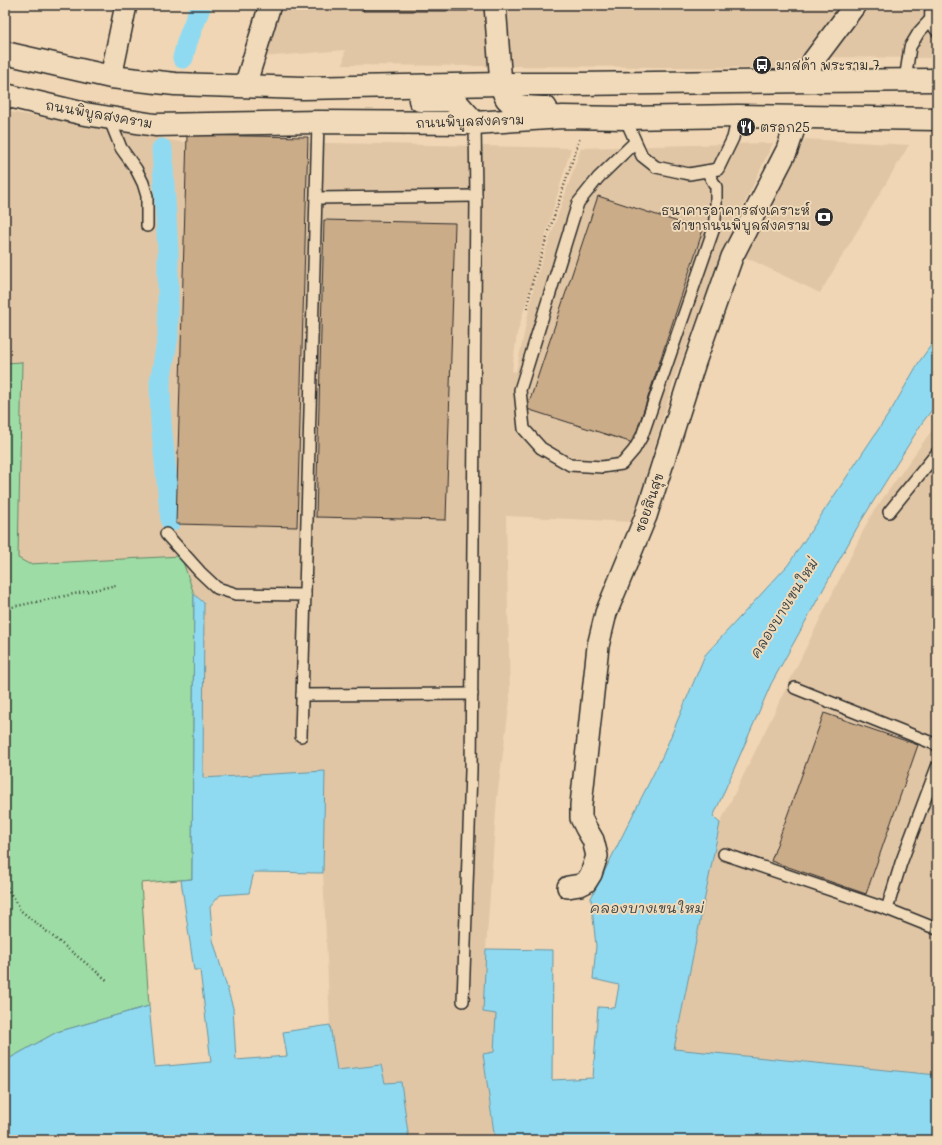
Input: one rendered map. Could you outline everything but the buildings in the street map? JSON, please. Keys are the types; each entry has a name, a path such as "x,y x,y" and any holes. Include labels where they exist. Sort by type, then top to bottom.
{"main road":[{"path":"5,53 111,77 175,84 303,88 501,84 937,80"},
{"path":"501,84 506,98 512,103 526,107 551,109 563,117"},
{"path":"303,88 310,99 318,100 449,100 458,104 475,123"},
{"name":"ถนนพิบูลสงคราม","path":"5,95 85,114 155,125 318,122 475,123 563,117 625,118 738,116 937,119"}],"street":[{"path":"111,77 126,5"},
{"path":"245,86 270,5"},
{"path":"495,5 501,84"},
{"path":"811,81 810,70 813,61 855,5"},
{"name":"ซอยสินสุข","path":"568,887 580,885 586,882 597,856 593,840 581,818 581,805 598,646 606,613 646,516 695,362 732,257 787,150 798,117"}],"lane":[{"path":"932,5 931,19 937,31"},
{"path":"905,80 910,47 919,32 931,19"},
{"path":"625,118 642,156 656,167 689,174 718,169 732,138 738,116"},
{"path":"109,118 121,148 136,169 143,183 147,196 147,226"},
{"path":"301,736 318,122"},
{"path":"463,1001 472,771 476,196 475,123"},
{"path":"635,142 598,178 578,203 520,390 524,429 541,448 570,465 602,467 622,464 634,450 642,436 714,228 716,187 707,171"},
{"path":"316,198 476,196"},
{"path":"888,512 937,453"},
{"path":"166,534 200,572 217,588 236,594 305,595"},
{"path":"795,688 937,745"},
{"path":"302,695 472,694"},
{"path":"887,909 901,863 937,767"},
{"path":"724,854 887,909 937,929"}],"path":[{"path":"527,310 533,280 578,146 585,118"},
{"path":"5,609 117,586"},
{"path":"5,884 20,910 108,981"}],"shaded area":[{"path":"278,5 848,5 801,68 343,65 345,50 262,57"},
{"path":"861,5 937,5 937,58 820,57"},
{"path":"5,111 181,142 330,143 571,148 517,334 512,371 516,372 535,281 581,148 773,143 724,247 673,383 633,522 506,516 510,700 497,798 483,1012 496,1014 494,1052 483,1054 495,1140 409,1140 401,1082 385,1083 381,1065 337,1070 330,1025 323,873 325,771 203,778 204,603 194,594 181,556 29,564 17,558 22,363 5,363"},
{"path":"805,139 909,145 820,293 745,257"},
{"path":"937,423 937,1075 674,1049 720,823 871,515"}],"green space":[{"path":"22,362 18,558 29,564 181,556 194,594 192,879 141,883 149,1006 57,1032 5,1061 5,363"}],"water":[{"name":"คลองบางเขนใหม่","path":"937,337 937,403 922,423 858,526 771,684 713,817 720,823 674,1049 937,1075 937,1140 495,1140 483,1054 494,1052 496,1014 483,1012 486,949 553,950 552,1080 593,1078 598,1007 615,1008 619,985 593,979 596,946 591,898 663,755 705,655 788,565 892,409 919,362"},
{"path":"194,594 204,603 203,778 325,771 323,873 254,872 249,893 220,895 210,907 213,940 233,1008 236,1060 287,1056 283,1032 330,1025 337,1070 381,1065 385,1083 401,1082 409,1140 5,1140 5,1061 57,1032 149,1006 155,1067 211,1062 200,970 194,970 181,880 192,879"}],"waterway":[{"path":"183,58 187,42 201,5"},
{"path":"162,149 168,251 168,337 160,382 161,423 171,521"}],"place":[{"name":"มาสด้า พระราม 7","path":"762,65"},
{"name":"ตรอก25","path":"746,127"},
{"name":"ธนาคารอาคารสงเคราะห์ สาขาถนนพิบูลสงคราม","path":"824,217"}]}
